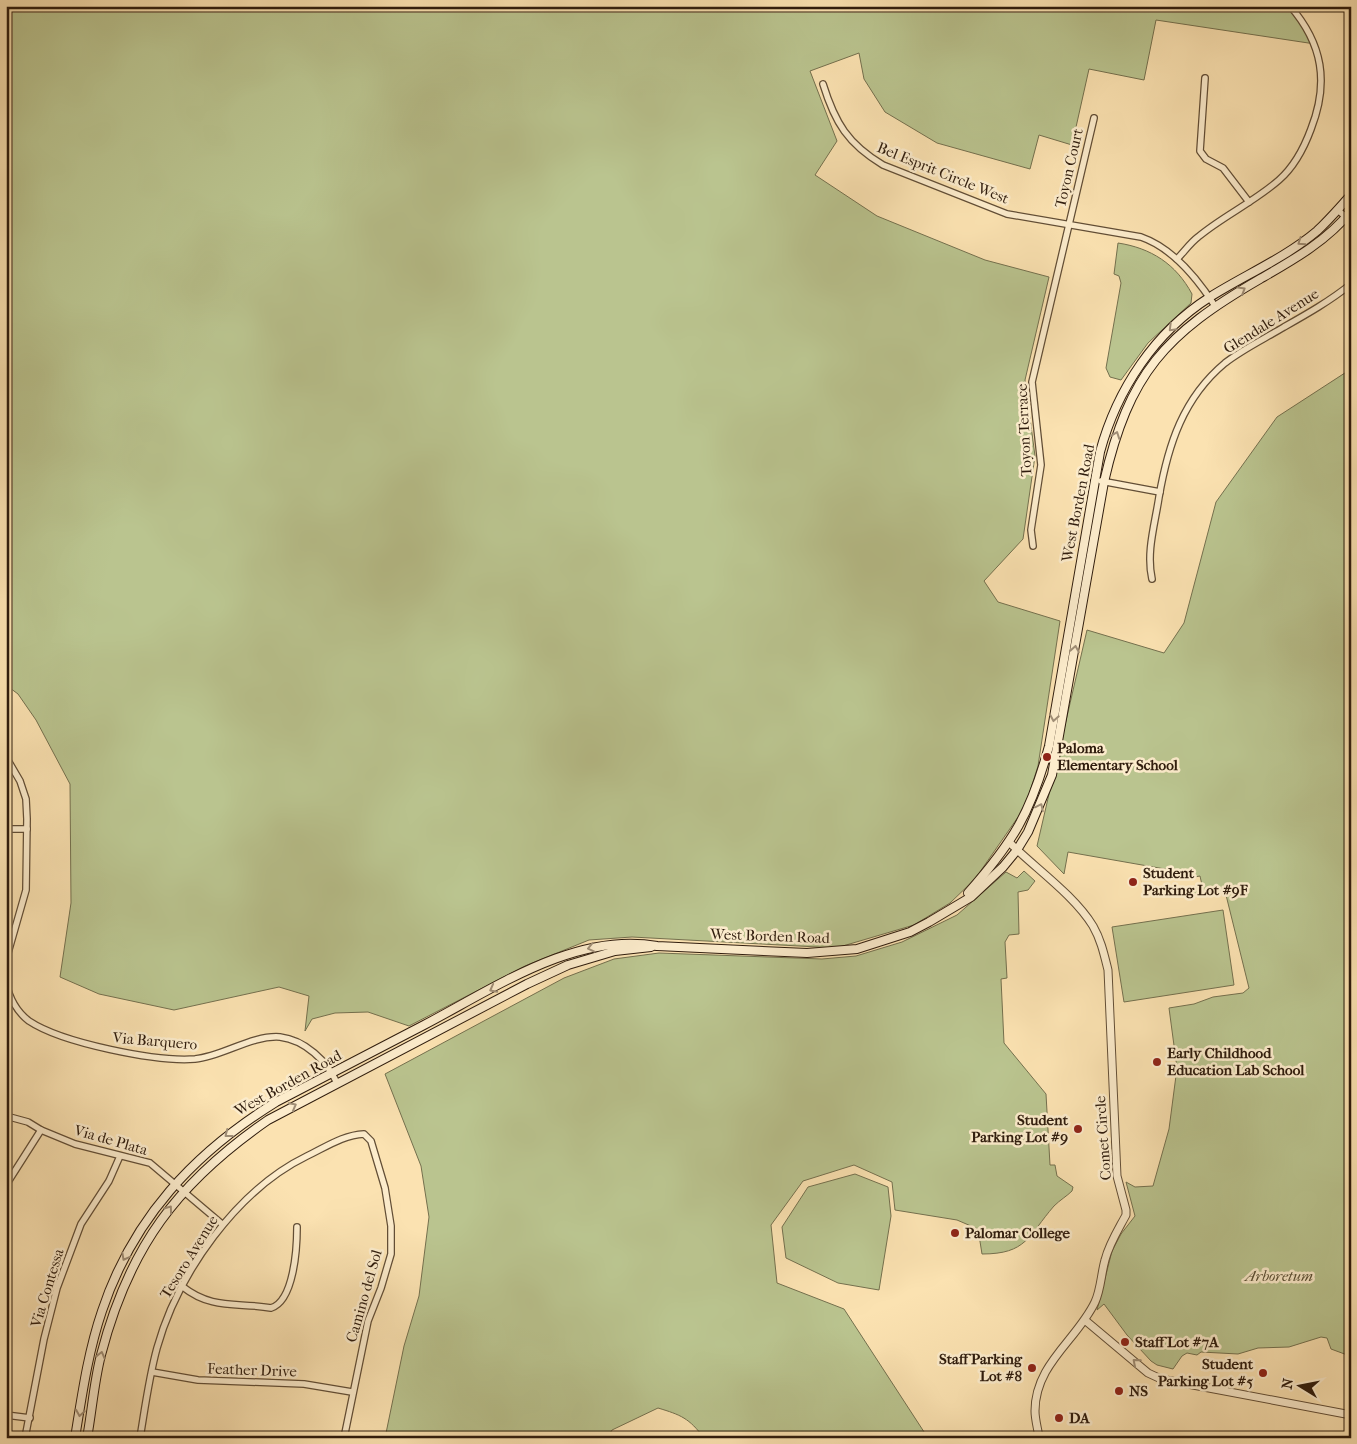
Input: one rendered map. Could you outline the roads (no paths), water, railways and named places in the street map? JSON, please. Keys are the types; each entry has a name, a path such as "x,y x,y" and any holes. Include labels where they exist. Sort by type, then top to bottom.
{"main road":[{"name":"West Borden Road","path":"962,901 1010,843 1033,801 1049,746 1094,480 1108,423 1128,383 1140,365 1169,330 1210,298 1305,240 1338,210 1351,195"},
{"name":"West Borden Road","path":"75,1438 88,1359 101,1312 116,1274 134,1240 158,1203 208,1151 242,1123 276,1102 536,966 560,956 613,944 641,943 657,946 807,953 857,949 910,932 978,891 1017,850 1044,798 1052,775 1104,482 1114,440 1132,395 1146,373 1186,327 1215,306 1317,244 1349,217"},
{"name":"West Borden Road","path":"87,1438 100,1357 115,1308 132,1268 167,1212 182,1192 232,1145 268,1120 337,1083 568,965 615,950 657,946"}],"street":[{"path":"1177,259 1198,237 1279,181 1291,168 1305,146 1319,109 1322,87 1314,44 1300,18 1290,6"},
{"path":"1205,78 1200,150 1206,159 1223,168 1249,202"},
{"name":"Bel Esprit Circle West","path":"823,84 830,109 841,129 867,156 883,165 1007,214 1140,237 1154,242 1177,259 1215,306"},
{"name":"Toyon Court","path":"1068,224 1094,118"},
{"path":"1338,210 1349,217"},
{"name":"Toyon Terrace","path":"1033,546 1031,530 1041,465 1032,382 1068,224"},
{"name":"Glendale Avenue","path":"1152,579 1148,563 1168,452 1178,426 1197,393 1210,378 1241,352 1318,307 1351,284"},
{"path":"1094,480 1160,492"},
{"path":"6,757 20,780 26,799 27,829 26,890 6,960"},
{"path":"6,829 27,829"},
{"name":"Comet Circle","path":"1010,843 1075,904 1092,925 1102,946 1108,970 1117,1176 1126,1215 1111,1242 1104,1260 1097,1298 1086,1321 1051,1361 1041,1382 1035,1411 1039,1438"},
{"name":"Via Barquero","path":"6,982 8,999 29,1020 89,1045 110,1050 194,1059 211,1057 265,1038 280,1038 298,1042 313,1052 332,1072 337,1083"},
{"name":"Via de Plata","path":"6,1116 28,1122 41,1130 75,1144 150,1163 222,1224"},
{"path":"6,1185 41,1130"},
{"name":"Tesoro Avenue","path":"140,1438 152,1372 163,1331 183,1286 222,1224 253,1194 291,1163 350,1135 364,1134"},
{"name":"Camino del Sol","path":"344,1438 368,1321 381,1288 390,1254 391,1226 385,1188 370,1141 364,1134"},
{"name":"Via Contessa","path":"25,1438 44,1339 57,1288 81,1224 109,1181 120,1156"},
{"path":"183,1286 195,1296 218,1304 271,1308 279,1306 286,1296 297,1249 297,1228"},
{"path":"1086,1321 1148,1373 1161,1379 1351,1415"},
{"name":"Feather Drive","path":"152,1372 198,1380 304,1384 352,1392"},
{"path":"6,1415 30,1418"}],"place":[{"name":"Paloma Elementary School","path":"1047,757"},
{"name":"Student Parking Lot #9F","path":"1133,882"},
{"name":"Early Childhood Education Lab School","path":"1157,1062"},
{"name":"Student Parking Lot #9","path":"1078,1129"},
{"name":"Palomar College","path":"955,1233"},
{"name":"Staff Lot #7A","path":"1125,1342"},
{"name":"Staff Parking Lot #8","path":"1032,1368"},
{"name":"Student Parking Lot #5","path":"1263,1373"},
{"name":"NS","path":"1119,1391"},
{"name":"DA","path":"1059,1418"}],"park label":[{"name":"Arboretum","path":"1279,1276"}]}
